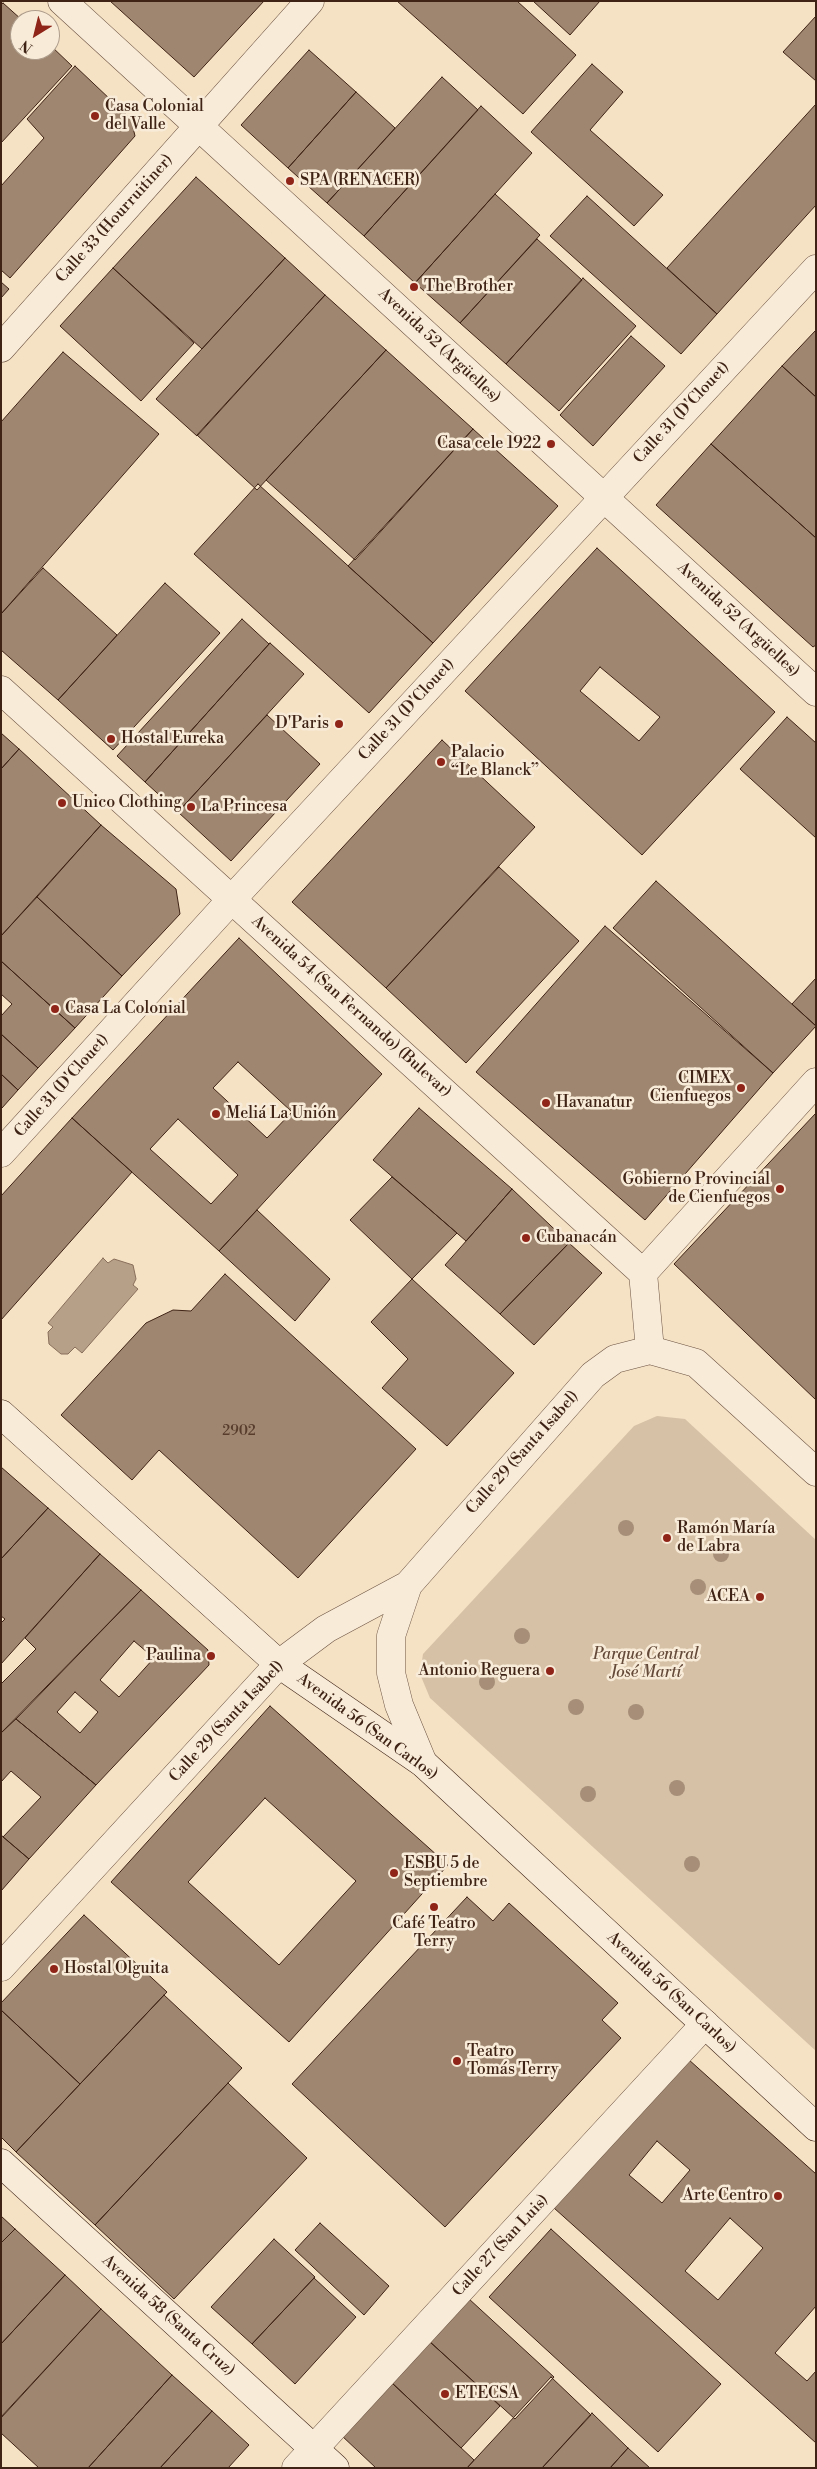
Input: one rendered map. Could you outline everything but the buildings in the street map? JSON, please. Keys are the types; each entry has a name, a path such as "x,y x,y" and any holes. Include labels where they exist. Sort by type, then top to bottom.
{"street":[{"name":"Avenida 52 (Argüelles)","path":"62,1 816,692"},
{"name":"Calle 33 (Hourruitiner)","path":"1,348 310,1"},
{"name":"Calle 31 (D'Clouet)","path":"1,1153 232,899 816,269"},
{"name":"Avenida 54 (San Fernando) (Bulevar)","path":"1,690 643,1273"},
{"path":"816,1082 643,1273 650,1350 696,1363 816,1472"},
{"name":"Calle 29 (Santa Isabel)","path":"1,1967 279,1664 326,1629 408,1585 593,1375 615,1360 650,1350"},
{"name":"Avenida 56 (San Carlos)","path":"1,1414 279,1664 423,1763 816,2126"},
{"path":"408,1585 391,1636 391,1673 399,1706 423,1763"},
{"name":"Calle 27 (San Luis)","path":"305,2458 705,2024"},
{"name":"Avenida 58 (Santa Cruz)","path":"1,2164 305,2458 335,2468"}],"green space":[{"name":"Parque Central José Martí","path":"657,1416 685,1419 816,1540 816,2051 430,1698 420,1674 423,1654 634,1426"}],"shaded area":[{"path":"103,1258 108,1263 114,1259 133,1265 136,1279 133,1285 138,1289 82,1353 75,1347 68,1354 61,1354 49,1344 48,1332 53,1327 48,1323"}],"place":[{"name":"Casa Colonial del Valle","path":"95,116"},
{"name":"SPA (RENACER)","path":"290,181"},
{"name":"The Brother","path":"414,287"},
{"name":"Casa cele 1922","path":"551,444"},
{"name":"D'Paris","path":"339,724"},
{"name":"Hostal Eureka","path":"111,739"},
{"name":"Palacio “Le Blanck”","path":"441,762"},
{"name":"Unico Clothing","path":"62,803"},
{"name":"La Princesa","path":"191,807"},
{"name":"Casa La Colonial","path":"55,1009"},
{"name":"CIMEX Cienfuegos","path":"741,1088"},
{"name":"Havanatur","path":"546,1103"},
{"name":"Meliá La Unión","path":"216,1114"},
{"name":"Gobierno Provincial de Cienfuegos","path":"780,1189"},
{"name":"Cubanacán","path":"526,1238"},
{"name":"Ramón María de Labra","path":"667,1538"},
{"name":"ACEA","path":"760,1597"},
{"name":"Paulina","path":"211,1656"},
{"name":"Antonio Reguera","path":"550,1671"},
{"name":"ESBU 5 de Septiembre","path":"394,1873"},
{"name":"Café Teatro Terry","path":"434,1907"},
{"name":"Hostal Olguita","path":"54,1969"},
{"name":"Teatro Tomás Terry","path":"457,2061"},
{"name":"Arte Centro","path":"778,2196"},
{"name":"ETECSA","path":"445,2394"}]}
